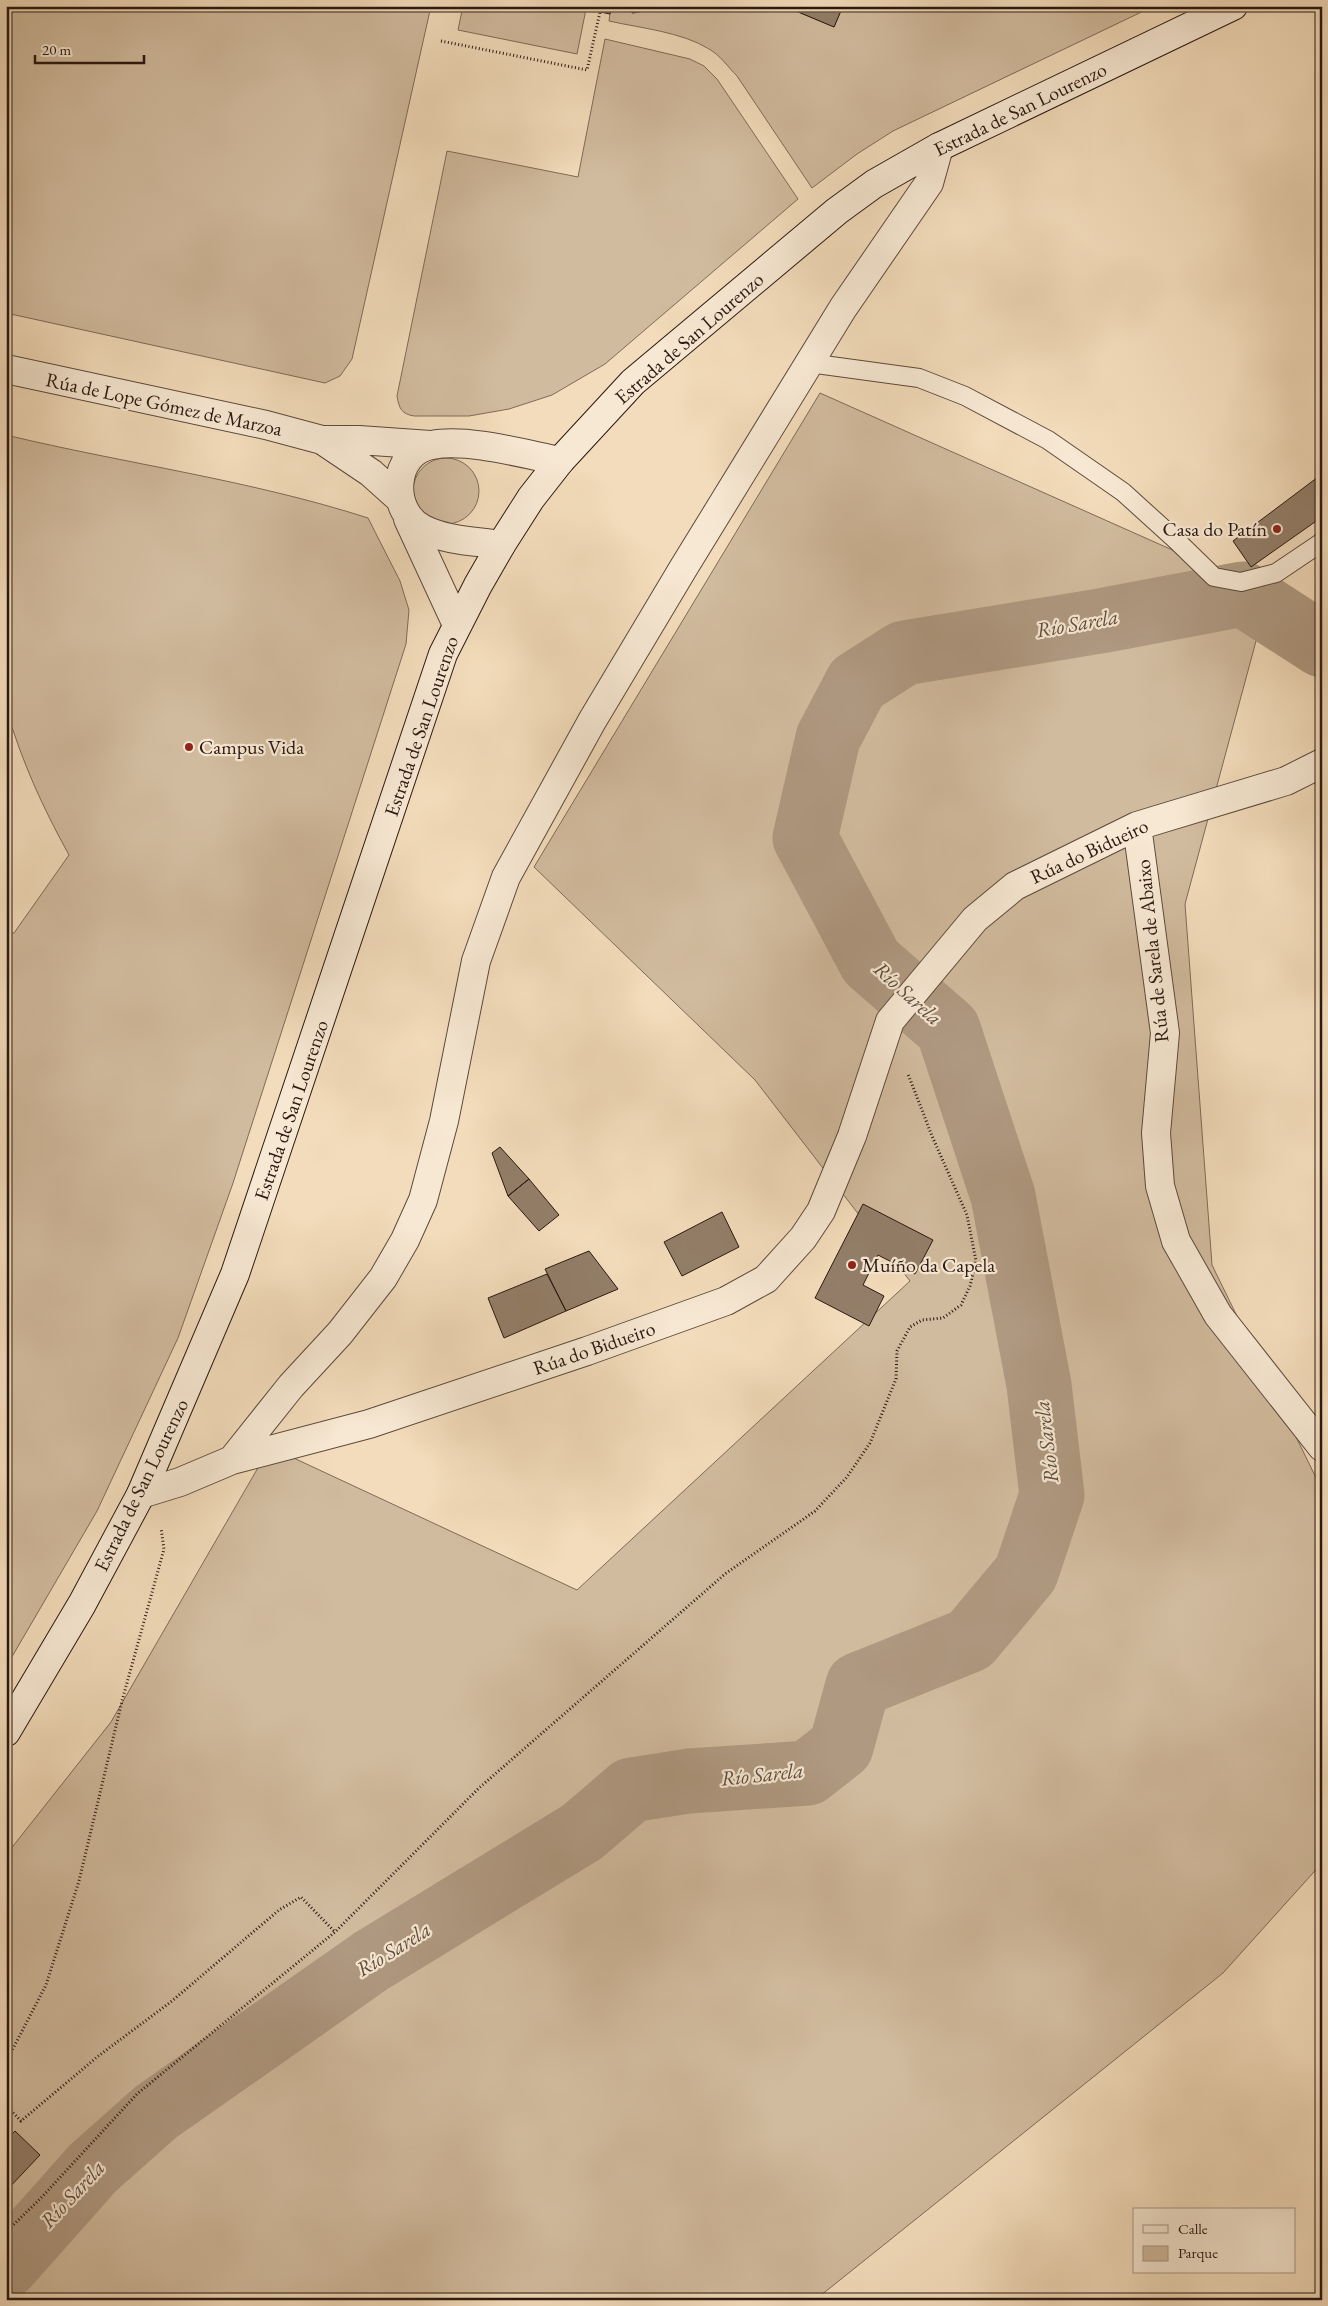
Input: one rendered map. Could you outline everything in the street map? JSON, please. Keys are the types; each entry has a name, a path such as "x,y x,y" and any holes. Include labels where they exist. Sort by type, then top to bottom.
{"street":[{"name":"Estrada de San Lourenzo","path":"6,1732 82,1604 141,1494 235,1274 443,654 456,625 501,545 531,498 560,461 633,382 837,211 874,184 939,147 1233,6"},
{"path":"232,1460 291,1386 340,1333 382,1278 405,1240 423,1200 444,1121 476,961 506,877 592,721 843,308 930,183 939,147"},
{"name":"Rúa de Lope Gómez de Marzoa","path":"6,369 266,425 322,440 359,440 430,445 448,443 468,444 560,461"},
{"name":"Rúa de Lope Gómez de Marzoa","path":"322,440 371,474 423,529 438,534 501,545"},
{"name":"Rúa de Lope Gómez de Marzoa","path":"430,445 412,454 403,466 398,481 404,509 456,625"},
{"name":"Rúa do Bidueiro","path":"141,1494 180,1482 232,1460 369,1424 577,1354 726,1301 766,1279 803,1238 821,1211 852,1136 890,1021 975,919 1015,886 1137,826 1286,782 1322,764"},
{"name":"Rúa de Sarela de Abaixo","path":"1137,826 1165,1033 1156,1133 1160,1186 1176,1241 1218,1315 1322,1447"}],"lane":[{"path":"810,363 919,378 965,396 1048,440 1122,492 1214,577 1241,582 1276,573 1322,542"}],"path":[{"path":"441,41 587,70 600,12"},
{"path":"6,2232 41,2198 136,2094 335,1932 479,1788 725,1574 815,1511 847,1477 870,1442 896,1379 897,1350 910,1327 922,1320 943,1318 961,1305 970,1286 976,1261 967,1215 932,1136 906,1068"},
{"path":"6,2062 46,1985 79,1881 122,1701 164,1549 160,1519 141,1494"},
{"path":"6,2105 21,2121 97,2057 172,2001 280,1910 301,1897 335,1932"}],"green space":[{"path":"6,6 431,6 352,359 340,376 325,383 6,313"},
{"path":"463,6 571,6 586,9 577,54 458,30"},
{"path":"611,6 631,6 633,13 672,6 784,6 834,27 843,6 1154,6 893,131 857,154 812,188 737,76 717,54 686,38 609,21"},
{"path":"605,39 690,59 704,66 717,79 798,199 605,364 552,395 509,409 469,416 414,416 407,414 400,408 397,396 447,151 578,177"},
{"path":"820,393 1269,593 1185,904 1212,1265 1322,1490 1322,1863 1223,1973 815,2300 6,2300 6,1855 111,1722 270,1447 577,1590 910,1281 755,1080 534,867"},
{"path":"6,435 279,493 368,518 400,581 409,610 406,644 233,1183 178,1338 97,1511 6,1667 6,933 14,933 69,855 33,783 6,708"},
{"path":"439,458 453,458 465,463 474,472 479,484 477,504 470,515 453,524 439,524 427,519 418,510 413,498 413,484 418,472 427,463"}],"building":[{"path":"571,6 611,6 610,14"},
{"path":"631,6 672,6 632,13"},
{"path":"784,6 843,6 834,27"},
{"name":"Casa do Patín","path":"1322,474 1322,517 1251,567 1233,541"},
{"path":"500,1147 529,1179 508,1196 492,1153"},
{"path":"529,1179 559,1215 539,1231 508,1196"},
{"name":"Muíño da Capela","path":"863,1204 933,1240 915,1274 878,1255 863,1285 884,1296 869,1326 815,1298"},
{"path":"722,1212 739,1247 682,1276 664,1242"},
{"path":"589,1251 618,1289 566,1311 545,1269"},
{"path":"547,1274 566,1311 504,1338 488,1298"},
{"path":"15,2131 40,2155 6,2191 6,2140"}],"waterway":[{"name":"Río Sarela","path":"6,2266 93,2168 156,2112 371,1961 582,1832 631,1790 689,1781 808,1773 841,1747 858,1685 970,1640 1026,1573 1052,1495 1039,1385 1003,1196 948,1029 871,962 805,838 828,738 857,683 904,653 1100,621 1243,594 1322,645"}],"place":[{"name":"Casa do Patín","path":"1277,529"},
{"name":"Campus Vida","path":"189,747"},
{"name":"Muíño da Capela","path":"852,1265"}]}
